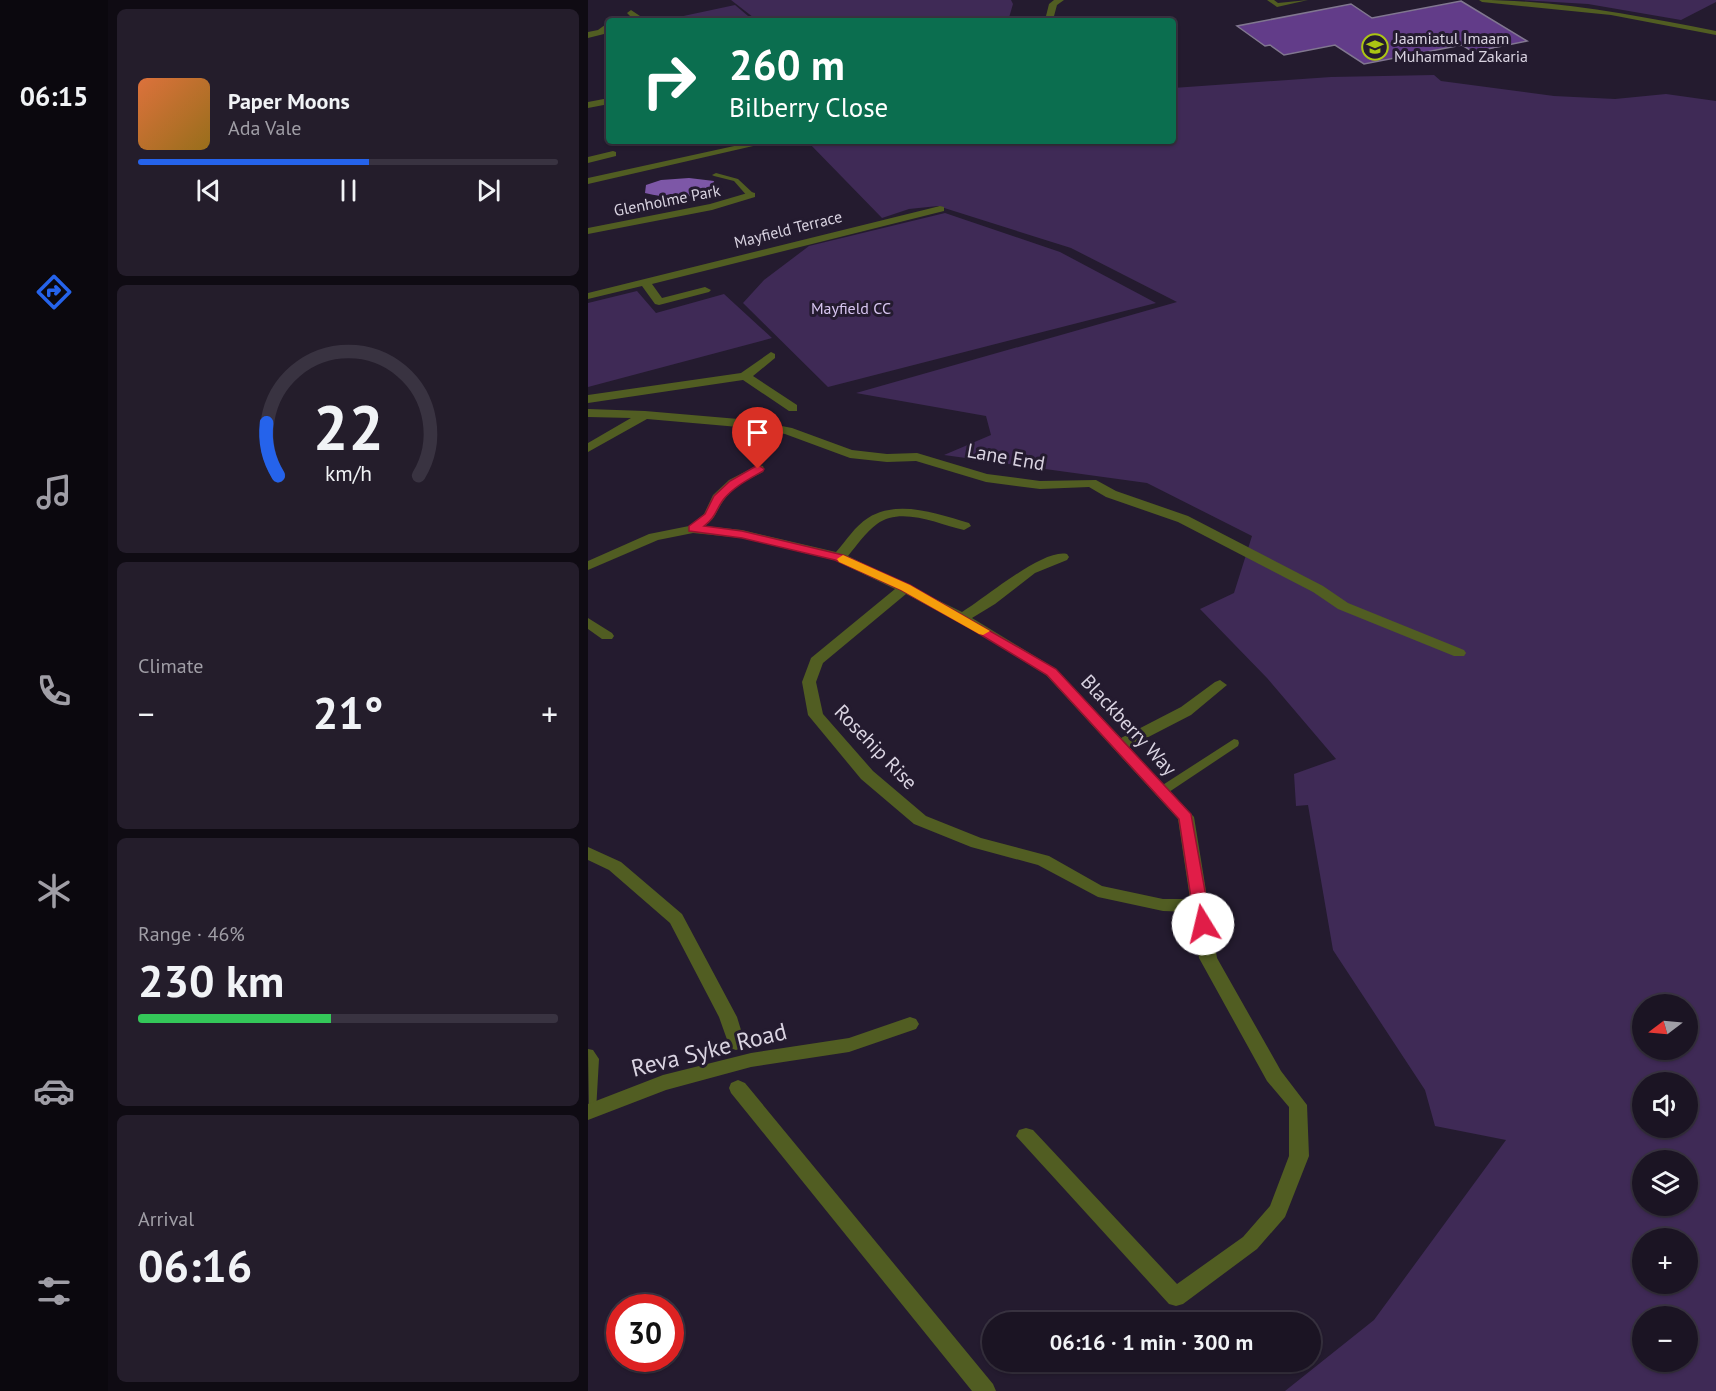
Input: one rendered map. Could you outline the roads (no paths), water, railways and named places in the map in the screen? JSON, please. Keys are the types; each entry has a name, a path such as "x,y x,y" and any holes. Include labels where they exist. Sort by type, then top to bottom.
{"street":[{"path":"1051,18 1053,4 1059,0"},
{"path":"588,35 601,32 606,28"},
{"path":"588,105 606,102"},
{"path":"588,181 756,144"},
{"path":"588,160 613,154"},
{"name":"Glenholme Park","path":"588,231 712,207 751,195"},
{"name":"Mayfield Terrace","path":"588,296 940,209"},
{"path":"645,282 659,302 705,290"},
{"path":"588,399 745,376 771,356"},
{"path":"745,376 793,408"},
{"name":"Lane End","path":"588,413 645,415 759,426 816,440 850,454 886,458 917,457 997,479 1040,485 1091,483 1111,494 1183,519 1318,589 1343,606 1459,653"},
{"path":"588,448 645,415"},
{"path":"693,529 710,516 718,498 734,483 758,469"},
{"path":"839,557 875,519 920,513 964,526"},
{"name":"Blackberry Way","path":"588,566 654,537 693,529 742,534 839,557 905,588 1051,672 1186,817 1208,958 1274,1076 1298,1105 1299,1156 1278,1211 1250,1243 1176,1297 1026,1136"},
{"path":"961,619 990,601 1030,570 1062,557"},
{"name":"Rosehip Rise","path":"905,588 816,661 809,682 816,715 867,775 920,820 977,843 1042,860 1098,891 1163,905 1200,906"},
{"path":"588,622 608,636"},
{"path":"1120,745 1186,711 1220,685"},
{"path":"588,853 615,866 676,919 728,1017 736,1043"},
{"name":"Reva Syke Road","path":"589,1112 663,1083 751,1060 849,1045 878,1033 910,1024"},
{"path":"738,1088 985,1391"}],"lane":[{"path":"1270,0 1277,5 1305,0"},
{"path":"1482,0 1611,13 1716,33"},
{"path":"716,175 736,180 751,195"},
{"path":"1162,791 1234,743"},
{"path":"588,1054 593,1059 589,1112"}],"place":[{"name":"Jaamiatul Imaam Muhammad Zakaria","path":"1375,47"}],"park label":[{"name":"Mayfield CC","path":"851,308"}]}
